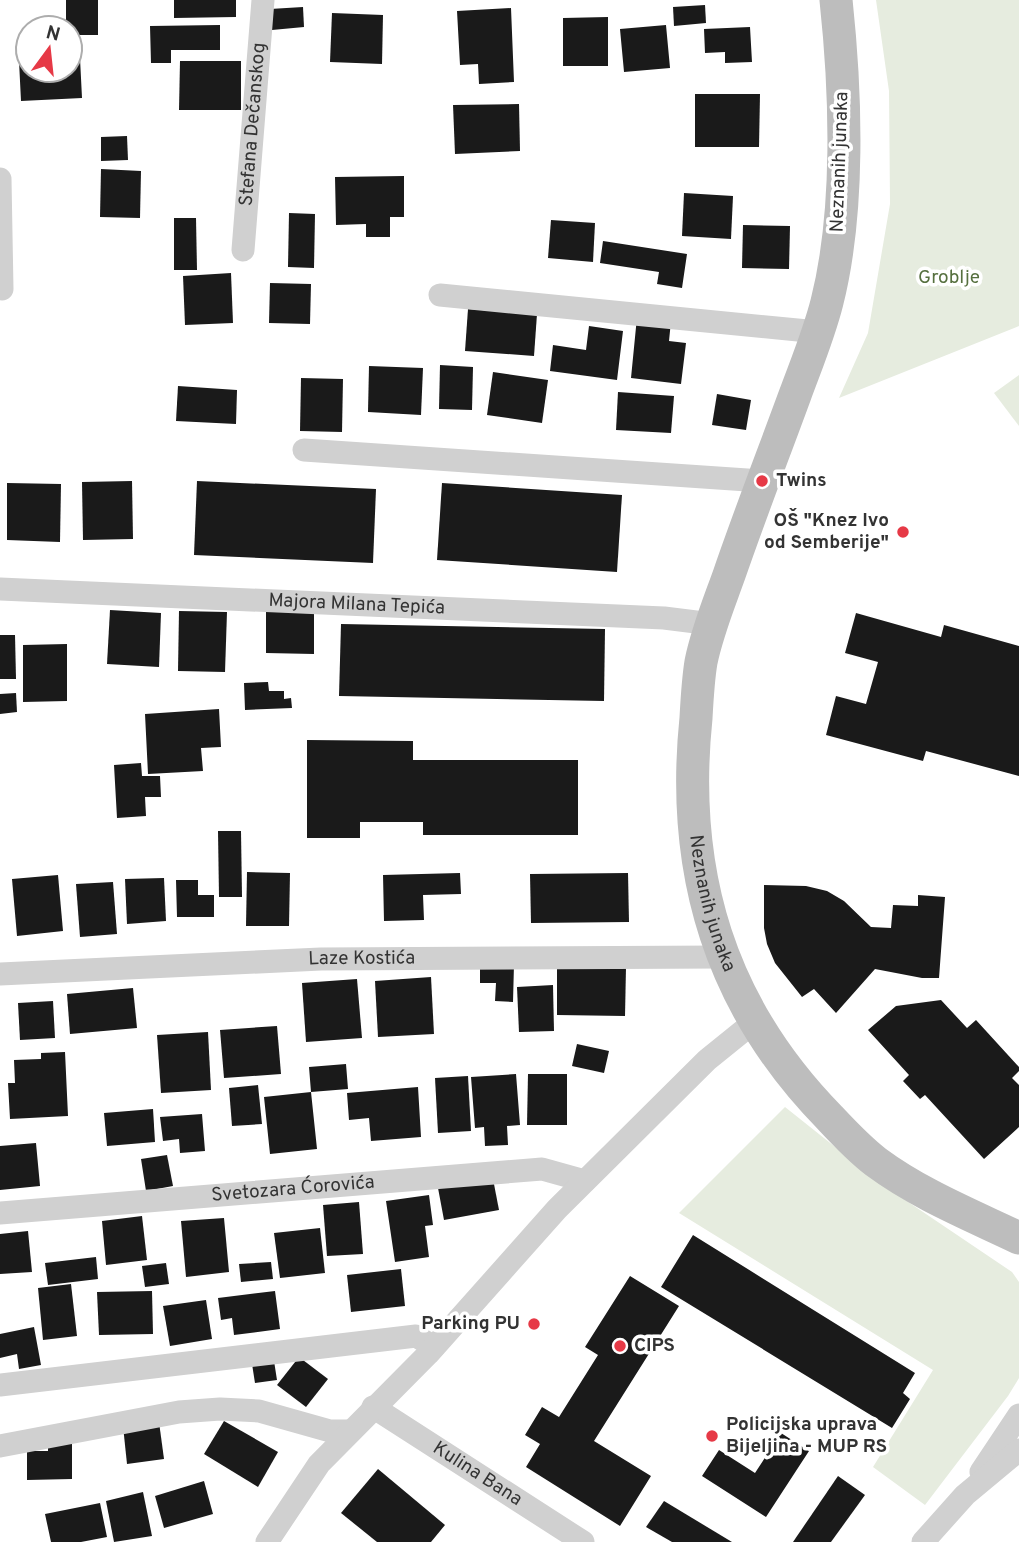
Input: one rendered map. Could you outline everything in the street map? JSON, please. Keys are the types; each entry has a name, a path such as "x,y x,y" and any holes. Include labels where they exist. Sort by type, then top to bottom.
{"main road":[{"name":"Neznanih junaka","path":"836,0 842,58 841,216 828,300 762,481 701,662 691,771 695,849 699,874 723,957 754,1022 803,1090 876,1162 934,1198 1019,1238"},
{"path":"983,1221 1019,1258"}],"street":[{"name":"Stefana Dečanskog","path":"243,250 263,0"},
{"path":"0,179 2,289"},
{"path":"440,295 818,332"},
{"path":"304,450 762,481"},
{"name":"Majora Milana Tepića","path":"0,589 664,618 712,624"},
{"name":"Laze Kostića","path":"0,974 321,959 723,957"},
{"path":"267,1542 319,1464 434,1347 557,1209 707,1060 754,1022"},
{"name":"Svetozara Ćorovića","path":"0,1213 542,1169 585,1181"},
{"path":"0,1385 416,1336 434,1347"},
{"name":"Kulina Bana","path":"373,1407 583,1542"},
{"path":"0,1446 178,1412 220,1409 259,1411 330,1431 350,1431"},
{"path":"923,1542 965,1495 1019,1415"},
{"path":"965,1495 1019,1450"}],"green space":[{"name":"Groblje","path":"876,0 1019,0 1019,326 839,398 868,333 890,204 889,91"},
{"path":"1019,375 1019,426 994,393"},
{"path":"785,1107 883,1185 1012,1272 1019,1282 1019,1378 925,1505 873,1467 933,1370 679,1213"}],"building":[{"path":"66,0 98,0 98,35 84,35 84,14 66,14"},
{"path":"174,0 236,0 236,17 174,18"},
{"path":"705,5 706,23 674,26 673,7"},
{"path":"303,7 304,27 272,30 270,9"},
{"path":"511,8 514,82 479,84 478,64 460,65 457,11"},
{"path":"332,13 383,15 382,64 330,62"},
{"path":"608,17 608,66 563,66 563,18"},
{"path":"220,25 220,50 171,50 171,63 151,63 150,26"},
{"path":"666,25 670,68 624,72 620,29"},
{"path":"750,27 752,62 725,63 725,52 705,53 704,29"},
{"path":"180,61 241,61 241,110 179,110"},
{"path":"20,84 81,84 82,98 21,101"},
{"path":"695,94 760,94 759,147 695,147"},
{"path":"519,104 520,151 455,154 453,105"},
{"path":"127,136 128,160 101,161 101,137"},
{"path":"101,169 141,171 140,218 100,217"},
{"path":"404,176 404,217 390,217 390,237 366,237 366,224 336,225 335,177"},
{"path":"684,193 733,196 731,239 682,236"},
{"path":"289,213 315,214 314,268 288,267"},
{"path":"174,218 196,218 197,270 174,270"},
{"path":"551,220 595,223 593,262 548,258"},
{"path":"743,225 790,226 789,269 742,268"},
{"path":"603,241 687,254 682,288 657,284 659,272 600,263"},
{"path":"231,273 233,323 185,325 183,276"},
{"path":"270,283 311,284 310,324 269,323"},
{"path":"468,309 537,314 534,356 465,351"},
{"path":"637,317 671,321 669,341 686,343 681,384 631,378"},
{"path":"589,326 623,331 617,380 550,371 553,345 586,350"},
{"path":"440,365 473,367 472,410 439,409"},
{"path":"369,366 423,368 421,415 368,412"},
{"path":"493,372 548,380 542,423 487,415"},
{"path":"301,378 343,379 342,432 300,431"},
{"path":"178,386 237,390 236,424 176,421"},
{"path":"618,392 674,396 671,433 616,430"},
{"path":"717,394 751,400 746,430 712,425"},
{"path":"132,481 133,539 83,540 82,482"},
{"path":"197,481 376,489 373,563 194,555"},
{"path":"7,483 61,484 60,542 7,540"},
{"path":"442,483 622,495 617,572 437,560"},
{"path":"266,609 314,609 314,654 266,653"},
{"path":"110,610 161,613 159,667 107,664"},
{"path":"179,611 227,612 225,672 178,671"},
{"path":"856,613 941,637 944,625 1019,646 1019,776 926,751 923,761 826,735 836,696 866,704 878,662 845,653"},
{"path":"341,624 605,629 604,701 339,696"},
{"path":"0,635 15,635 16,679 0,679"},
{"path":"67,644 67,701 23,702 23,645"},
{"path":"268,682 269,691 284,691 284,699 291,698 292,708 245,710 244,683"},
{"path":"16,693 17,712 0,714 0,694"},
{"path":"219,709 221,747 201,748 203,771 148,774 145,714"},
{"path":"307,740 413,741 413,760 578,760 578,835 423,835 423,822 360,822 360,838 307,838"},
{"path":"141,763 142,776 160,776 161,797 145,797 146,816 117,818 114,765"},
{"path":"218,831 241,831 242,897 219,897"},
{"path":"247,872 290,873 289,926 246,926"},
{"path":"460,873 461,894 423,895 424,920 384,921 383,875"},
{"path":"628,873 629,922 531,923 530,874"},
{"path":"58,875 63,931 17,936 12,879"},
{"path":"164,878 166,921 127,924 125,879"},
{"path":"176,880 198,880 198,895 214,895 214,917 177,917"},
{"path":"113,882 117,934 80,937 76,884"},
{"path":"764,885 806,886 827,891 844,901 871,927 891,928 893,905 918,906 918,895 945,897 939,978 922,978 875,969 836,1013 814,989 802,997 775,963 767,944 764,928"},
{"path":"480,963 514,964 513,1002 495,1001 496,983 480,983"},
{"path":"557,966 626,967 625,1016 557,1015"},
{"path":"431,977 434,1034 378,1037 375,981"},
{"path":"357,979 362,1038 306,1042 302,983"},
{"path":"553,985 554,1031 519,1032 517,987"},
{"path":"133,988 137,1028 70,1034 67,994"},
{"path":"941,1000 967,1028 976,1020 1019,1067 1019,1071 1012,1078 1019,1085 1019,1127 984,1159 925,1095 920,1099 903,1081 909,1075 868,1030 896,1006"},
{"path":"53,1001 55,1038 20,1040 18,1003"},
{"path":"277,1026 281,1074 224,1078 220,1030"},
{"path":"208,1032 211,1090 161,1093 157,1035"},
{"path":"577,1044 609,1051 604,1073 572,1066"},
{"path":"65,1052 68,1116 10,1119 8,1083 15,1083 14,1060 41,1059 41,1053"},
{"path":"346,1064 348,1089 311,1092 309,1067"},
{"path":"516,1074 520,1125 507,1126 508,1145 485,1146 484,1127 475,1128 471,1077"},
{"path":"528,1074 567,1074 567,1125 527,1125"},
{"path":"468,1076 471,1131 438,1133 435,1078"},
{"path":"258,1085 262,1124 232,1126 229,1088"},
{"path":"418,1087 421,1137 371,1141 369,1118 349,1120 347,1093"},
{"path":"311,1092 317,1149 270,1154 264,1097"},
{"path":"153,1109 155,1142 107,1146 104,1113"},
{"path":"202,1114 205,1151 180,1153 179,1139 163,1141 160,1117"},
{"path":"36,1143 40,1186 0,1190 0,1146"},
{"path":"167,1155 173,1186 146,1191 141,1159"},
{"path":"493,1179 499,1210 444,1220 438,1188"},
{"path":"429,1195 433,1225 425,1226 429,1257 395,1262 386,1201"},
{"path":"359,1202 363,1254 327,1256 323,1205"},
{"path":"142,1216 147,1260 106,1265 102,1221"},
{"path":"224,1218 229,1272 186,1277 181,1221"},
{"path":"320,1228 325,1273 280,1278 274,1233"},
{"path":"28,1231 32,1272 0,1274 0,1234"},
{"path":"693,1235 915,1373 903,1393 910,1399 892,1428 661,1287"},
{"path":"96,1257 98,1279 48,1285 45,1263"},
{"path":"271,1262 273,1279 241,1282 239,1264"},
{"path":"166,1263 169,1284 145,1287 142,1266"},
{"path":"401,1269 405,1306 351,1312 347,1275"},
{"path":"630,1276 679,1306 594,1441 651,1476 620,1526 526,1467 540,1444 525,1435 542,1407 559,1417 598,1355 585,1347"},
{"path":"71,1284 77,1336 43,1340 38,1288"},
{"path":"152,1291 153,1334 99,1335 97,1292"},
{"path":"275,1291 280,1329 234,1335 232,1318 221,1320 218,1298"},
{"path":"206,1300 212,1339 170,1346 163,1306"},
{"path":"34,1327 41,1365 19,1369 17,1354 0,1358 0,1334"},
{"path":"299,1357 328,1379 306,1407 277,1385"},
{"path":"274,1361 277,1380 255,1383 252,1364"},
{"path":"224,1421 278,1452 258,1487 204,1454"},
{"path":"159,1422 164,1459 127,1464 123,1426"},
{"path":"781,1433 809,1451 766,1517 702,1476 719,1450 755,1473"},
{"path":"48,1444 72,1444 72,1479 27,1480 27,1451 48,1451"},
{"path":"378,1469 445,1525 431,1542 377,1542 341,1513"},
{"path":"838,1476 865,1495 831,1542 793,1542"},
{"path":"204,1481 213,1514 164,1528 155,1496"},
{"path":"143,1492 152,1536 114,1542 106,1501"},
{"path":"664,1501 732,1542 672,1542 646,1527"},
{"path":"100,1503 107,1537 81,1542 51,1542 45,1514"}],"place":[{"name":"Twins","path":"762,481"},
{"name":"OŠ \"Knez Ivo od Semberije\"","path":"903,532"},
{"name":"Parking PU","path":"534,1324"},
{"name":"CIPS","path":"620,1346"},
{"name":"Policijska uprava Bijeljina - MUP RS","path":"712,1436"}]}
